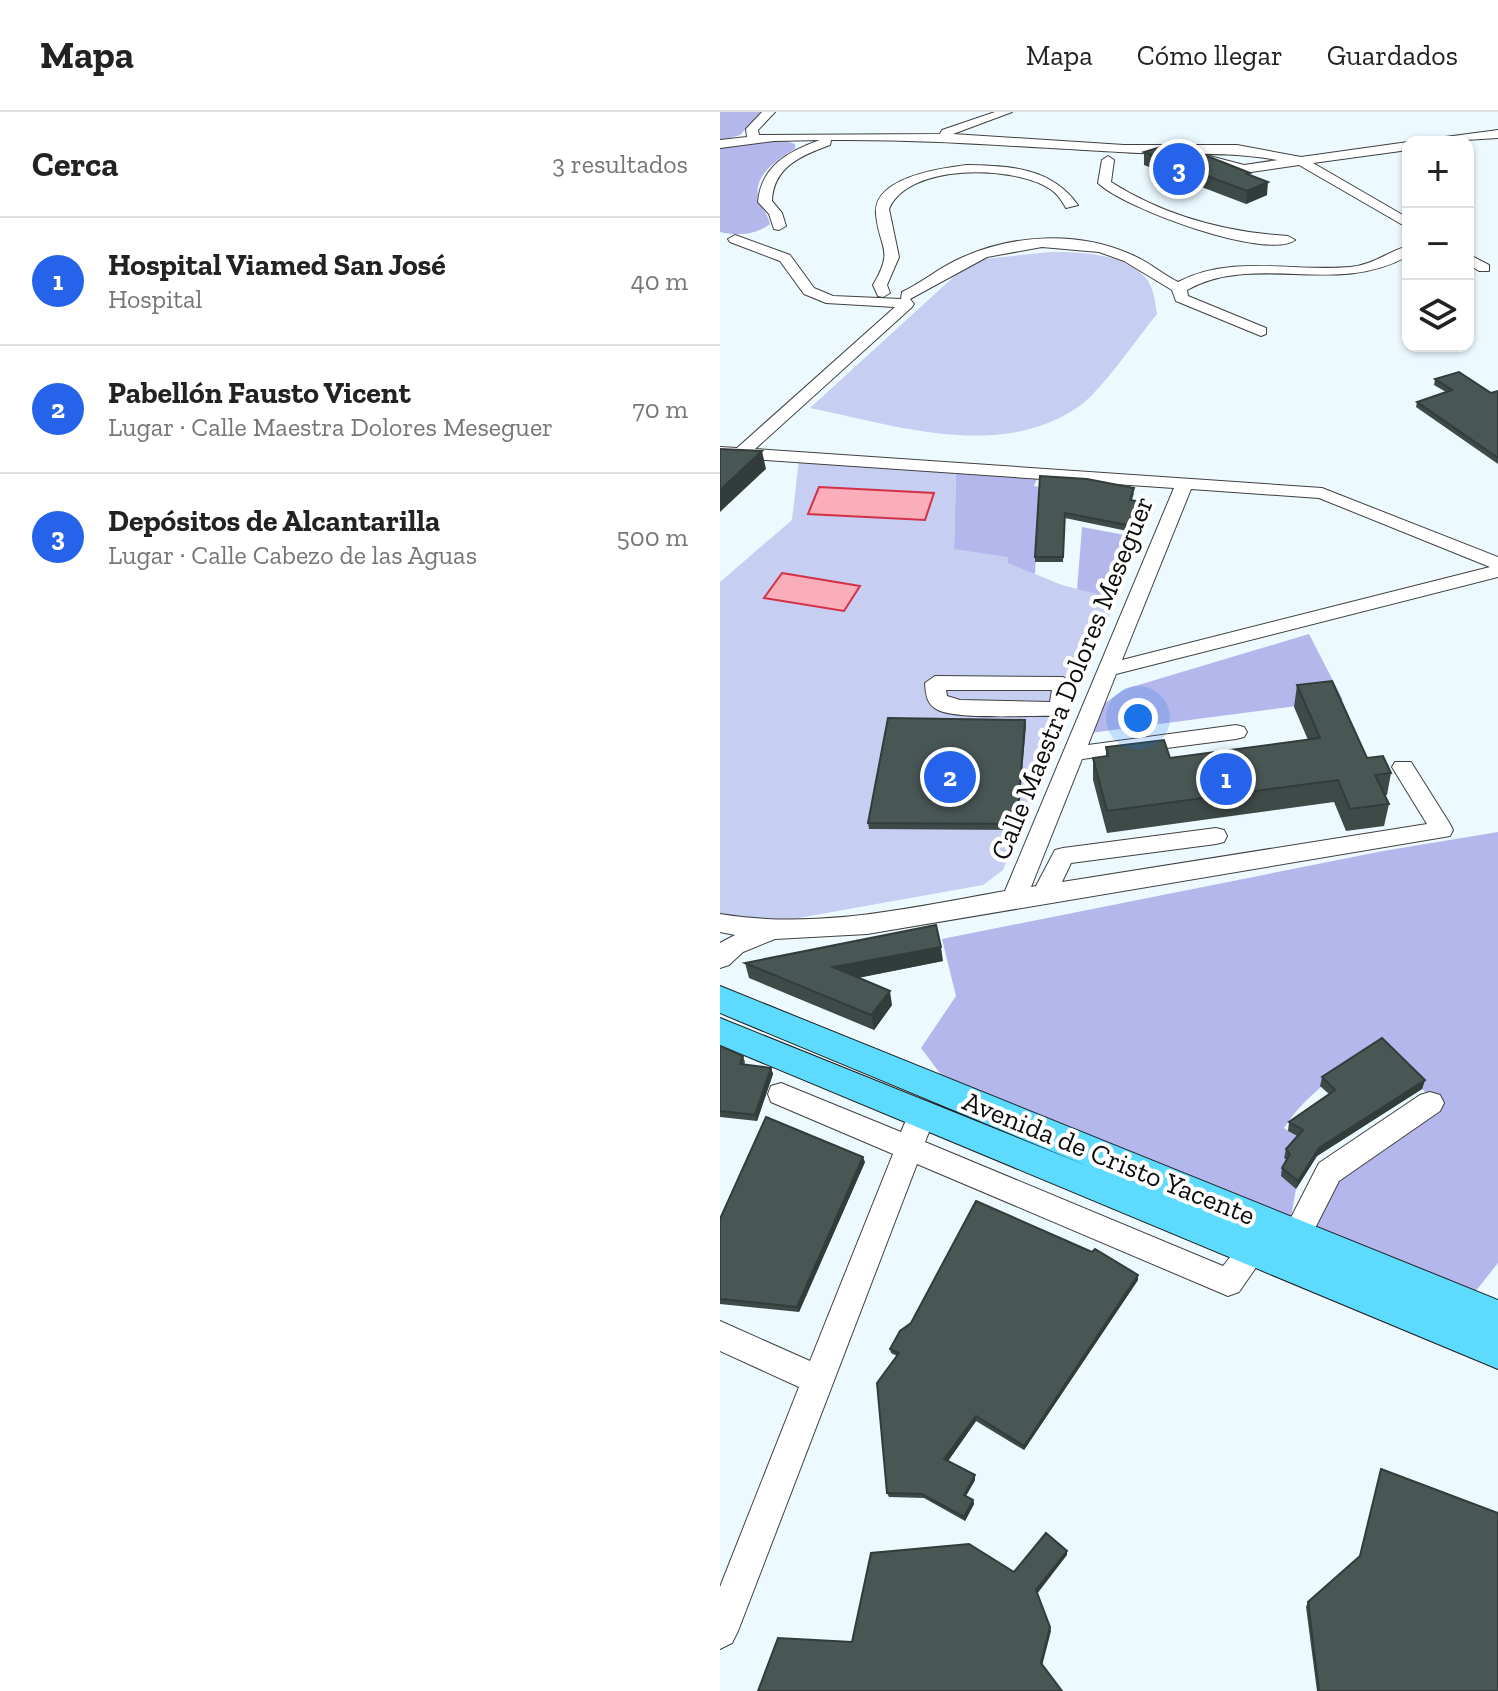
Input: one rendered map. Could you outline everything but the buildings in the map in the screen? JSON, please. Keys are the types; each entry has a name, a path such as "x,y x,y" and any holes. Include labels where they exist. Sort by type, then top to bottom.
{"main road":[{"name":"Avenida de Cristo Yacente","path":"720,999 1498,1318"},
{"name":"Avenida de Cristo Yacente","path":"720,1031 1498,1350"}],"street":[{"path":"753,140 752,129 769,112"},
{"path":"936,137 1006,112"},
{"path":"1474,138 1496,135"},
{"path":"720,144 836,136 936,137 1124,149 1170,148 1244,169 1402,147"},
{"path":"774,252 771,240 777,235 779,226 775,213 765,202 768,180 785,160 834,140"},
{"path":"1078,146 1108,160"},
{"path":"1124,149 1108,160 1104,183 1160,213 1201,226 1265,239 1288,240"},
{"path":"1301,161 1402,220"},
{"path":"890,297 880,285 889,272 894,247 881,218 881,207 895,190 915,179 961,170 989,168 1014,171 1039,178 1058,188 1071,205"},
{"path":"735,239 779,226"},
{"path":"720,238 735,239 774,252 794,266 809,291 835,299 890,297 926,287 962,262 983,253 1015,246 1064,243 1120,254 1140,264 1161,281 1184,284 1236,271 1356,272 1394,262 1402,255"},
{"path":"1474,262 1484,268"},
{"path":"1184,284 1181,298 1261,331"},
{"path":"741,453 887,322 890,297"},
{"path":"720,452 1322,493 1498,564"},
{"name":"Calle Maestra Dolores Meseguer","path":"1014,898 1185,482"},
{"path":"1106,670 1498,571"},
{"path":"935,683 1063,684 1063,698 1059,709 960,707 945,705 937,699 935,683"},
{"path":"1063,698 1095,699"},
{"path":"1073,751 1092,752 1236,732"},
{"name":"Calle Maestra Dolores Meseguer","path":"770,931 814,952 823,951 911,933 920,924 921,913 1442,830 1403,767"},
{"path":"1044,893 1063,856 1216,836"},
{"path":"720,923 770,931"},
{"path":"720,935 770,931"},
{"path":"720,958 734,945 770,931"},
{"path":"781,1094 1228,1282 1253,1250"},
{"path":"1297,1235 1329,1172 1430,1103"},
{"path":"720,1631 922,1114"},
{"path":"720,1336 818,1380"}],"shaded area":[{"path":"720,112 761,112 740,135 720,141"},
{"path":"783,140 795,144 795,149 768,169 759,183 759,200 770,224 746,234 720,232 720,147"},
{"path":"1050,252 1088,254 1126,263 1146,278 1155,300 1157,314 1108,377 1078,407 1047,423 1015,432 981,436 911,429 810,408 960,271 984,259"},
{"path":"799,459 956,469 954,549 1008,557 1008,563 1062,585 1116,599 1003,870 983,885 720,932 720,582 792,520"},
{"path":"956,469 1039,474 1034,486 1040,487 1035,574 954,550"},
{"path":"819,487 934,493 925,520 808,514"},
{"path":"1082,527 1141,538 1116,599 1077,590"},
{"path":"782,573 860,586 844,611 764,598"},
{"path":"1309,634 1343,700 1090,733 1105,703 1125,689"},
{"path":"1498,832 1498,1263 1471,1297 1310,1233 1331,1189 1349,1163 1442,1109 1380,1047 1315,1092 1284,1128 1301,1139 1289,1162 1296,1189 1290,1223 942,1076 921,1048 956,996 942,939 1383,851"}],"place":[{"name":"Depósitos de Alcantarilla","path":"1179,169"},
{"name":"Pabellón Fausto Vicent","path":"950,777"},
{"name":"Hospital Viamed San José","path":"1226,779"}]}
